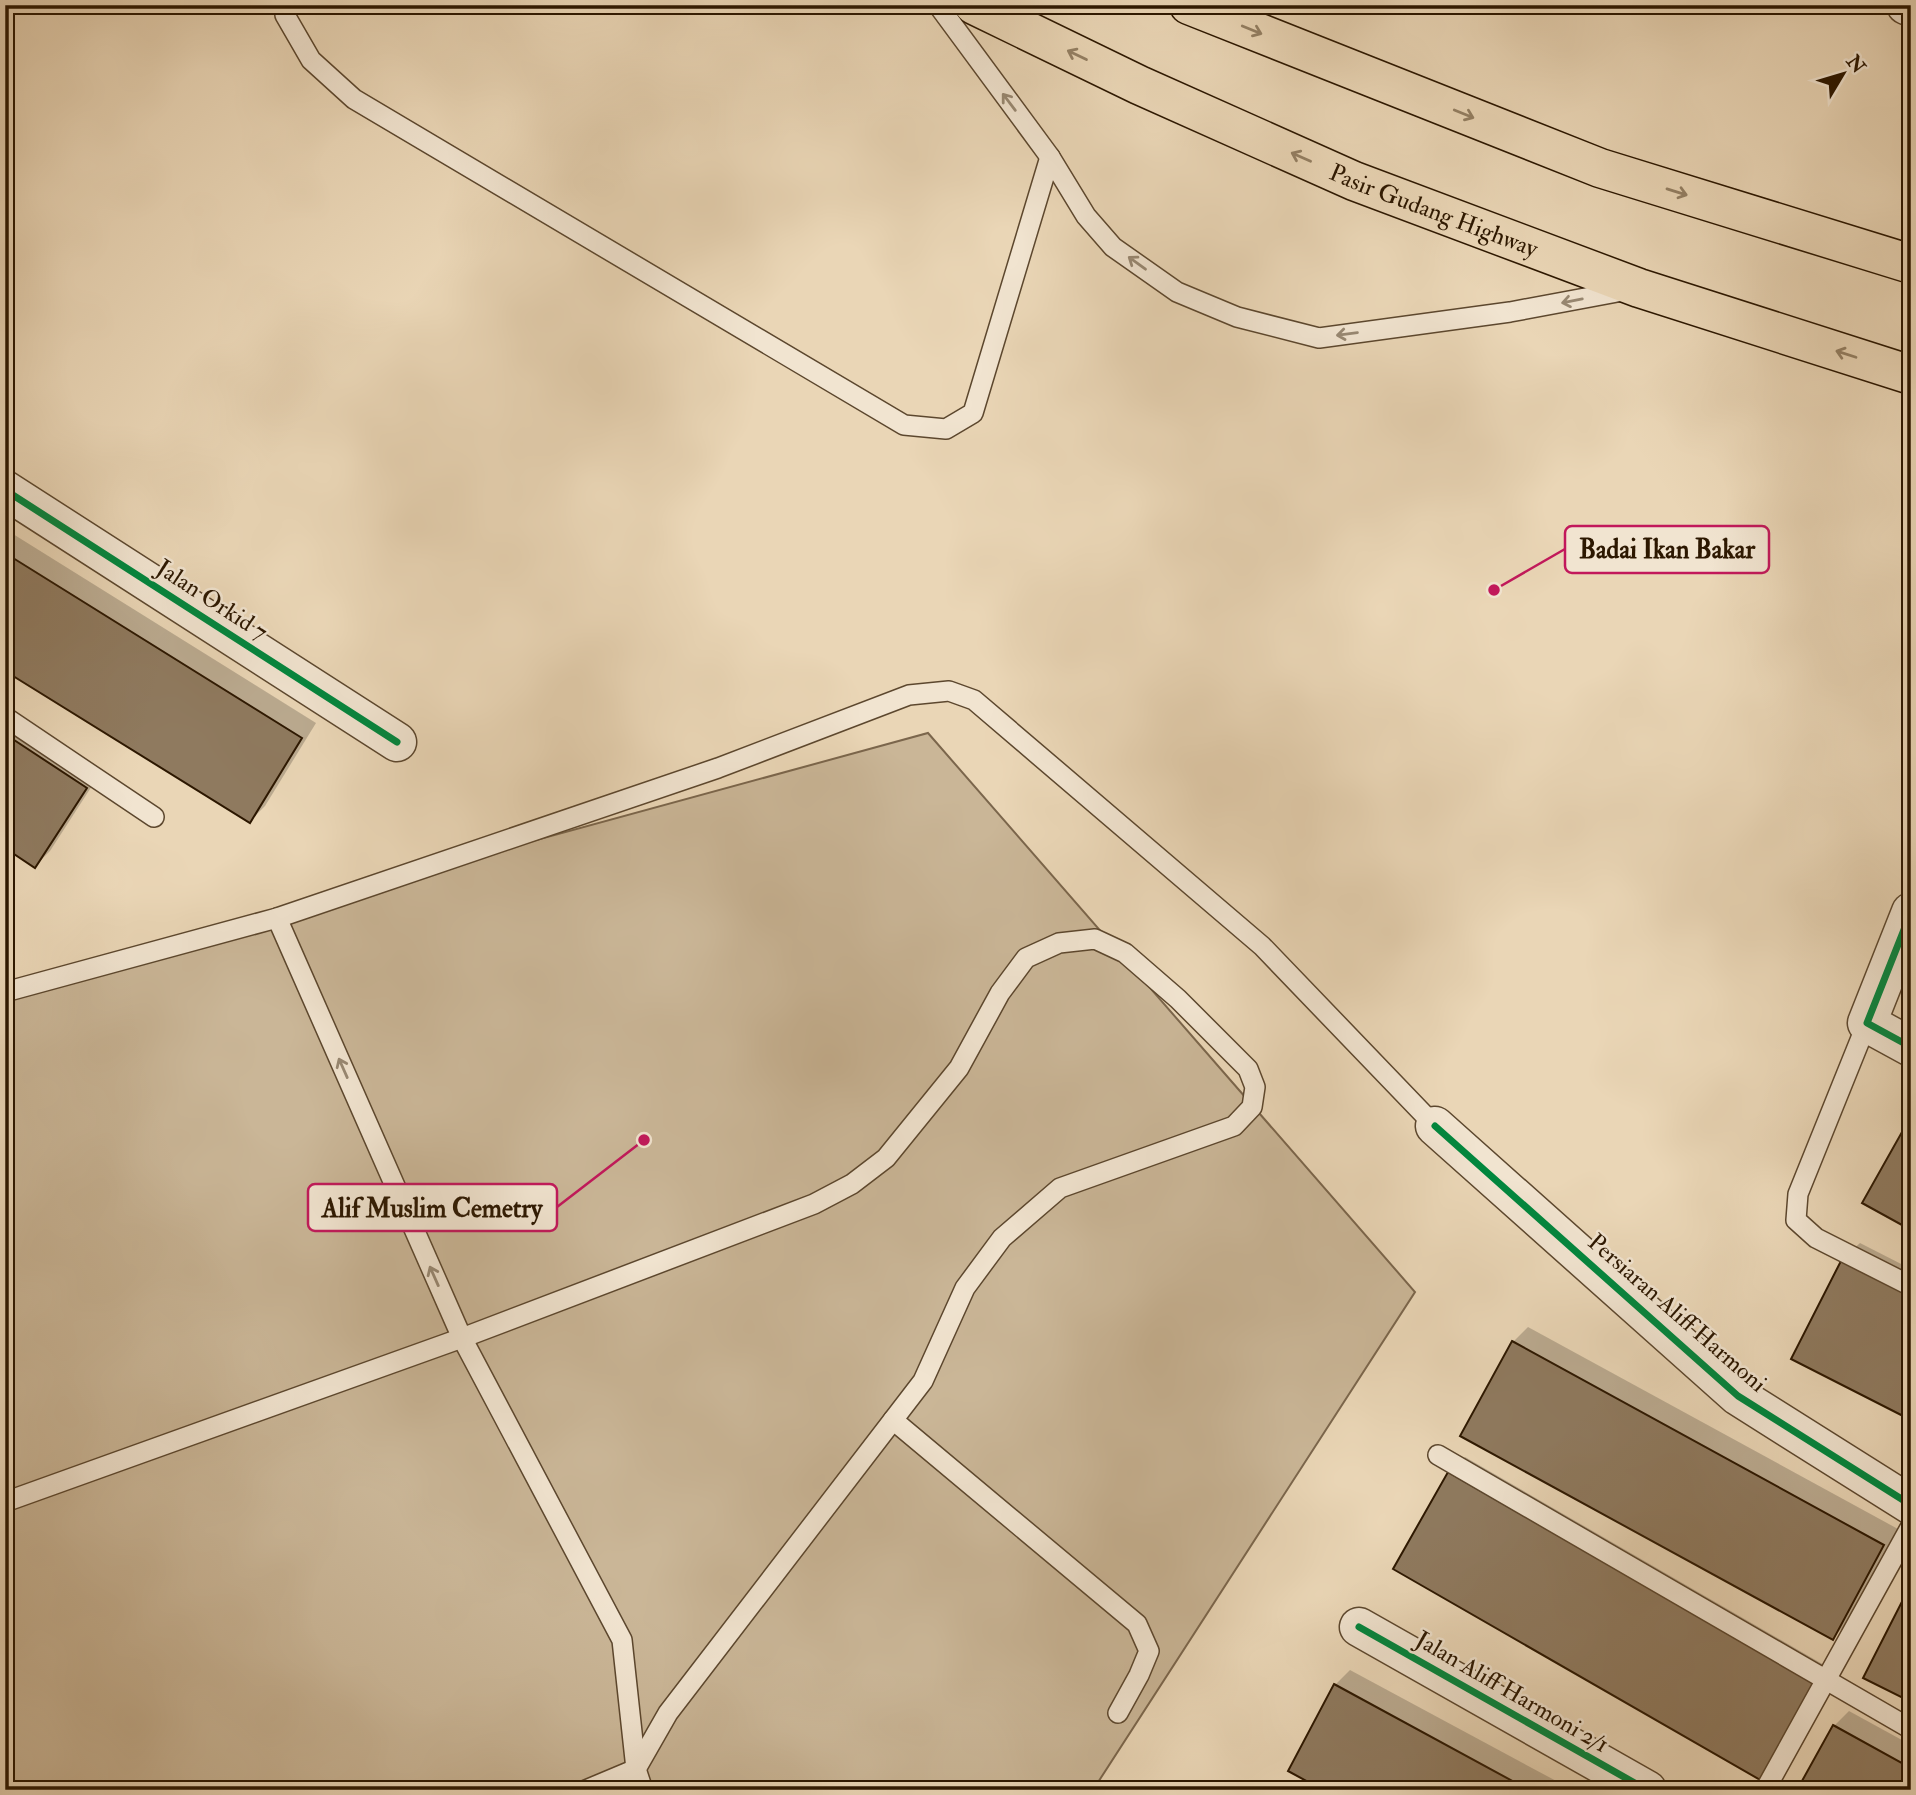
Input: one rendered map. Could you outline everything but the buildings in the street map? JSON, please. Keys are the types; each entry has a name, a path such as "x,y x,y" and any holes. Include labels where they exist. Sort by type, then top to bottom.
{"highway":[{"name":"Pasir Gudang Highway","path":"974,5 1139,85 1354,181 1639,288 1911,375"},
{"path":"1189,5 1600,168 1911,264"}],"street":[{"name":"Jalan Orkid 7","path":"5,490 397,742"},
{"path":"1911,912 1867,1023 1911,1046"},
{"name":"Persiaran Aliff Harmoni","path":"1436,1126 1738,1396 1911,1505"},
{"name":"Jalan Aliff Harmoni 2/1","path":"1359,1627 1647,1790"}],"lane":[{"path":"285,5 285,15 310,60 354,99 904,425 946,429 973,413 1050,157"},
{"path":"938,5 1050,157 1086,216 1113,247 1177,292 1237,317 1319,338 1510,312 1639,288"},
{"path":"5,992 277,918 718,768 909,695 950,691 974,700 1262,946 1436,1126"},
{"path":"5,717 154,817"},
{"path":"277,918 462,1338 622,1640 636,1769 643,1790"},
{"path":"5,1502 462,1338 814,1204 852,1184 886,1158 959,1068 1000,993 1026,958 1059,943 1095,939 1125,953 1248,1069 1255,1087 1252,1107 1234,1126 1060,1188 1002,1238 965,1289 923,1381 668,1713 636,1769 586,1790"},
{"path":"1867,1023 1798,1194 1797,1220 1816,1238 1911,1286"},
{"path":"892,1420 1137,1624 1149,1651 1118,1713"},
{"path":"1438,1455 1911,1730"},
{"path":"1765,1790 1911,1526"}],"shaded area":[{"path":"928,733 1415,1292 1093,1790 5,1790 5,987"}],"cycle path":[{"path":"5,490 397,742"},
{"path":"1911,912 1867,1023 1911,1047"},
{"path":"1435,1126 1738,1396 1911,1505"},
{"path":"1359,1627 1647,1790"}],"place":[{"name":"Badai Ikan Bakar","path":"1494,590"},
{"name":"Alif Muslim Cemetry","path":"644,1140"}]}
